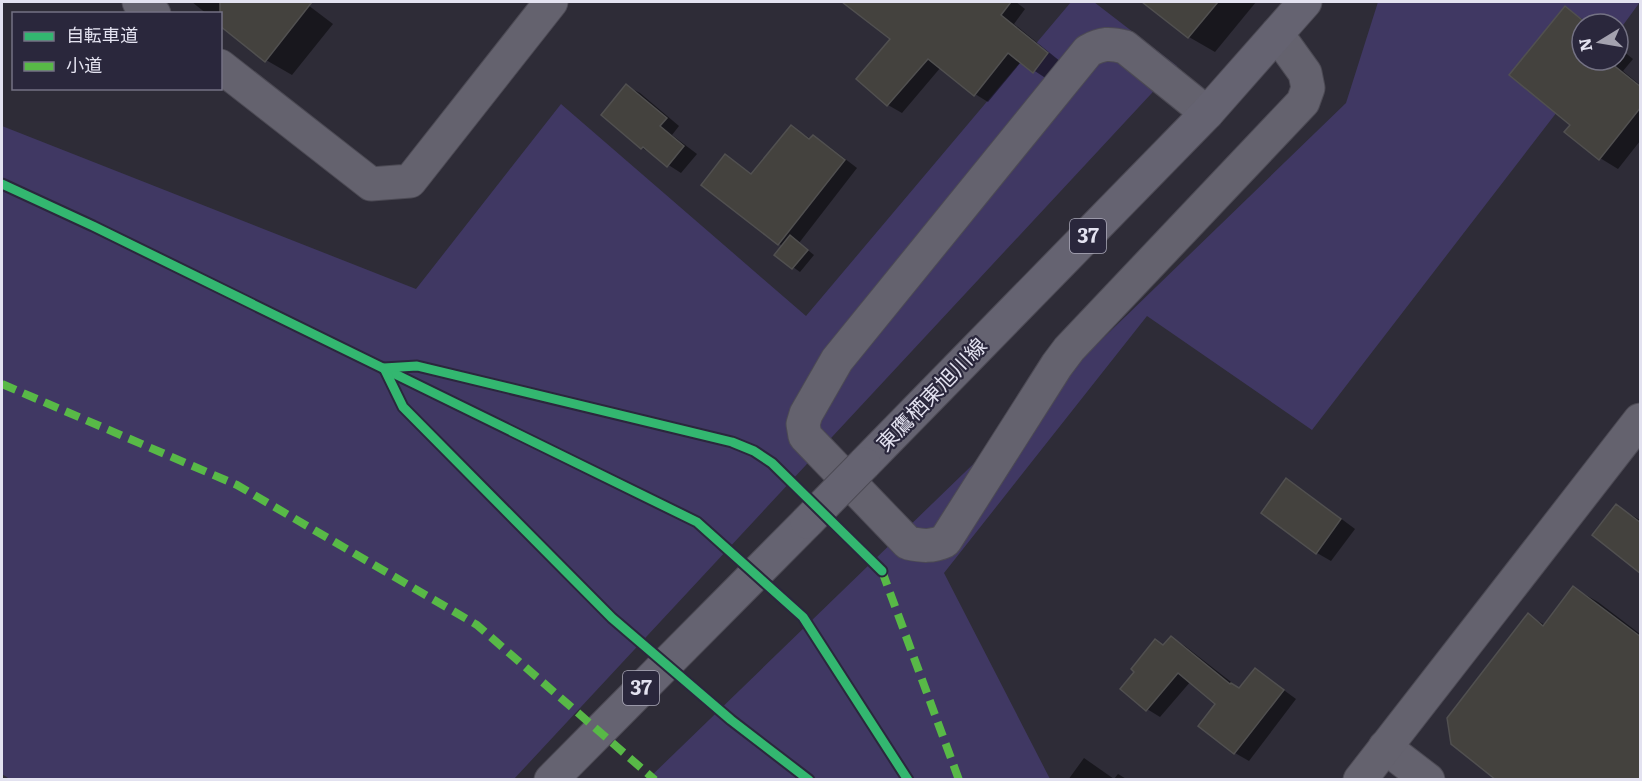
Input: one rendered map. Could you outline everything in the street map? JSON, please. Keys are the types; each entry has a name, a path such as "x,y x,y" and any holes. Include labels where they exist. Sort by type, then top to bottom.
{"main road":[{"name":"東鷹栖東旭川線","path":"551,780 1207,113 1305,2"}],"street":[{"path":"139,2 152,12"},
{"path":"222,68 371,184 410,181 551,2"},
{"path":"1207,113 1125,47 1110,43 1098,45 1088,51 837,360 806,414 803,424 805,436 908,543 934,546 945,541 1069,349 1303,102 1308,88 1305,73 1277,33"},
{"path":"1360,780 1641,420"},
{"path":"1385,747 1428,780"}],"shaded area":[{"path":"1071,2 1094,2 1177,66 514,779 11,780 2,774 2,126 416,289 561,104 806,316"},
{"path":"1378,2 1640,2 1630,16 1630,12 1570,12 1570,72 1588,72 1312,430 1147,316 944,573 1050,779 647,780 1346,103"}],"building":[{"path":"220,2 312,2 265,62 222,28 222,12 220,12"},
{"path":"842,2 1011,2 1001,15 1048,53 1033,73 1008,53 974,96 928,59 887,106 856,79 890,39"},
{"path":"1142,2 1218,2 1188,38"},
{"path":"1565,6 1572,12 1570,12 1570,72 1622,72 1641,87 1641,107 1599,160 1564,132 1570,125 1509,75"},
{"path":"626,84 667,118 660,126 684,146 667,167 643,147 641,149 601,115"},
{"path":"791,125 809,139 813,135 845,160 778,245 701,185 725,154 751,174"},
{"path":"790,235 808,250 792,269 774,255"},
{"path":"1286,478 1341,519 1316,554 1261,513"},
{"path":"1616,504 1641,523 1641,574 1592,535"},
{"path":"1573,586 1641,637 1641,780 1496,780 1451,744 1447,718 1528,613 1543,626"},
{"path":"1171,636 1230,684 1239,688 1255,668 1284,690 1234,754 1198,726 1215,704 1178,673 1146,711 1120,689 1134,672 1131,669 1155,639 1163,645"}],"marked path":[{"path":"2,384 237,485 477,625 655,780"},
{"path":"882,571 959,780"}],"cycle path":[{"path":"2,184 93,226 697,522 803,617 908,780"},
{"path":"809,780 731,720 612,618 403,407 384,368 417,366 732,442 754,451 772,463 882,571"}]}
